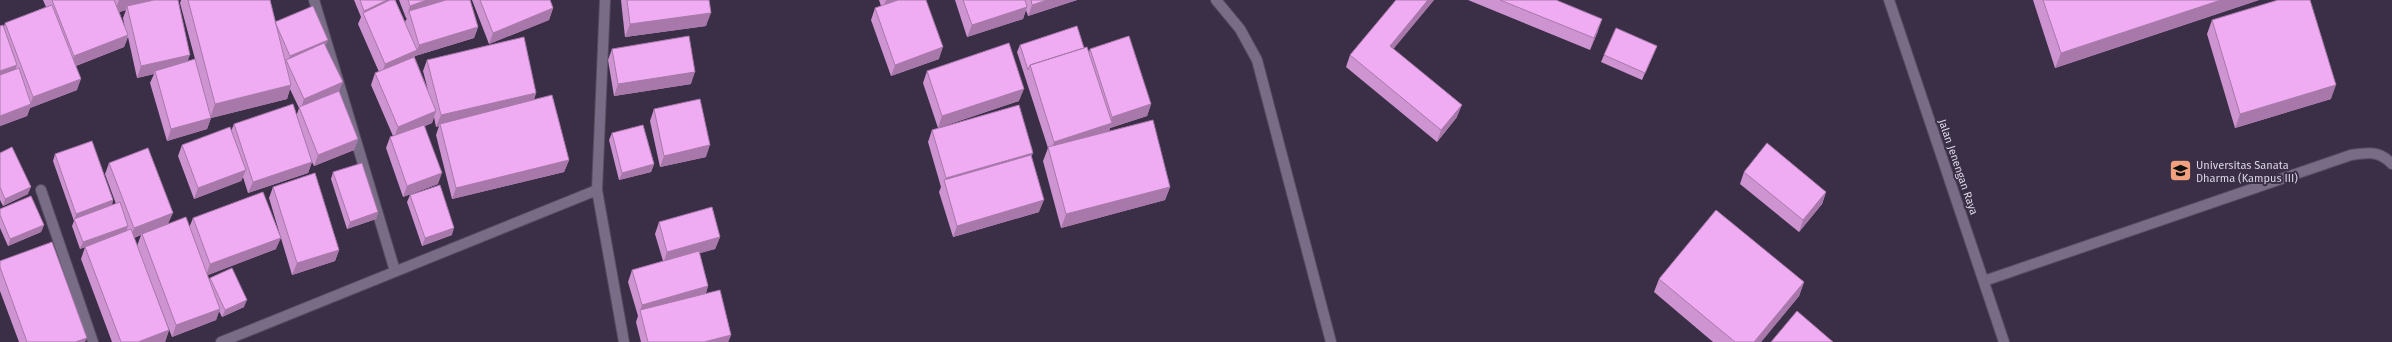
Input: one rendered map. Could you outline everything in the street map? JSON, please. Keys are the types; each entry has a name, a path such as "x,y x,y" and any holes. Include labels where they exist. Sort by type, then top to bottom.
{"street":[{"path":"314,0 395,272"},
{"path":"606,0 597,190 624,342"},
{"path":"1216,0 1240,28 1257,60 1331,342"},
{"name":"Jalan Jenengan Raya","path":"1889,0 2004,342"},
{"path":"1984,281 2351,155 2364,152 2379,153 2392,164"},
{"path":"41,190 92,342"},
{"path":"220,342 597,190"}],"building":[{"path":"52,0 114,0 128,35 74,56"},
{"path":"154,0 178,0 190,55 141,66 127,6"},
{"path":"188,0 270,0 291,85 215,104"},
{"path":"360,0 387,0 364,11"},
{"path":"390,0 395,0 417,50 385,64 363,13"},
{"path":"408,0 427,0 410,6"},
{"path":"446,0 470,0 478,27 419,45 409,11"},
{"path":"480,0 550,0 553,8 493,33"},
{"path":"627,0 709,0 711,13 630,24"},
{"path":"898,0 926,0 943,47 895,65 875,8"},
{"path":"963,0 1025,0 1027,7 972,25"},
{"path":"1031,0 1047,0 1032,5"},
{"path":"1396,0 1428,0 1390,46 1462,105 1441,130 1350,55"},
{"path":"1500,0 1556,0 1602,19 1594,38"},
{"path":"2043,0 2221,0 2061,53"},
{"path":"2278,0 2310,0 2336,85 2240,114 2212,20"},
{"path":"52,5 81,79 33,97 5,23"},
{"path":"313,6 328,40 290,56 275,22"},
{"path":"3,25 17,65 0,71 0,26"},
{"path":"1077,26 1084,48 1030,65 1028,70 1020,45"},
{"path":"1616,28 1657,46 1645,73 1604,55"},
{"path":"689,36 695,72 618,84 612,49"},
{"path":"1129,36 1151,104 1112,117 1090,49"},
{"path":"524,37 536,93 441,115 427,60"},
{"path":"324,43 343,82 304,99 286,60"},
{"path":"1009,43 1024,89 942,116 927,71"},
{"path":"1087,47 1112,123 1054,142 1030,65"},
{"path":"414,57 436,111 398,127 375,73"},
{"path":"195,59 211,118 171,129 155,71"},
{"path":"19,68 31,104 0,116 0,75"},
{"path":"339,91 358,139 318,155 299,107"},
{"path":"552,95 569,160 456,188 440,124"},
{"path":"700,99 710,145 664,156 654,109"},
{"path":"293,104 312,162 253,182 234,124"},
{"path":"1019,105 1033,153 946,178 932,130"},
{"path":"1153,120 1170,187 1066,214 1048,147"},
{"path":"424,125 442,173 407,186 390,137"},
{"path":"643,125 654,164 622,173 612,133"},
{"path":"230,127 246,170 198,188 182,145"},
{"path":"92,141 113,200 76,214 55,154"},
{"path":"1767,143 1826,192 1803,220 1744,172"},
{"path":"12,147 31,187 5,199 0,187 0,153"},
{"path":"148,148 173,213 134,228 109,163"},
{"path":"1031,155 1044,200 957,226 944,180"},
{"path":"362,163 378,212 350,222 333,172"},
{"path":"315,173 339,250 297,263 273,187"},
{"path":"440,185 454,228 425,238 410,195"},
{"path":"263,192 281,238 210,264 193,218"},
{"path":"31,196 44,225 10,239 0,215 0,209"},
{"path":"120,202 128,226 83,242 74,219"},
{"path":"712,207 720,237 667,252 659,222"},
{"path":"1716,210 1804,282 1754,342 1735,342 1659,279"},
{"path":"186,217 220,309 176,325 142,234"},
{"path":"131,229 169,330 138,342 121,342 85,247"},
{"path":"52,242 87,338 75,342 27,342 0,267 0,261"},
{"path":"699,251 708,286 642,305 632,270"},
{"path":"232,268 247,300 225,310 210,278"},
{"path":"720,290 731,335 704,342 648,342 640,310"},
{"path":"1797,311 1833,342 1771,342"}],"place":[{"name":"Universitas Sanata Dharma (Kampus III)","path":"2180,171"}]}
